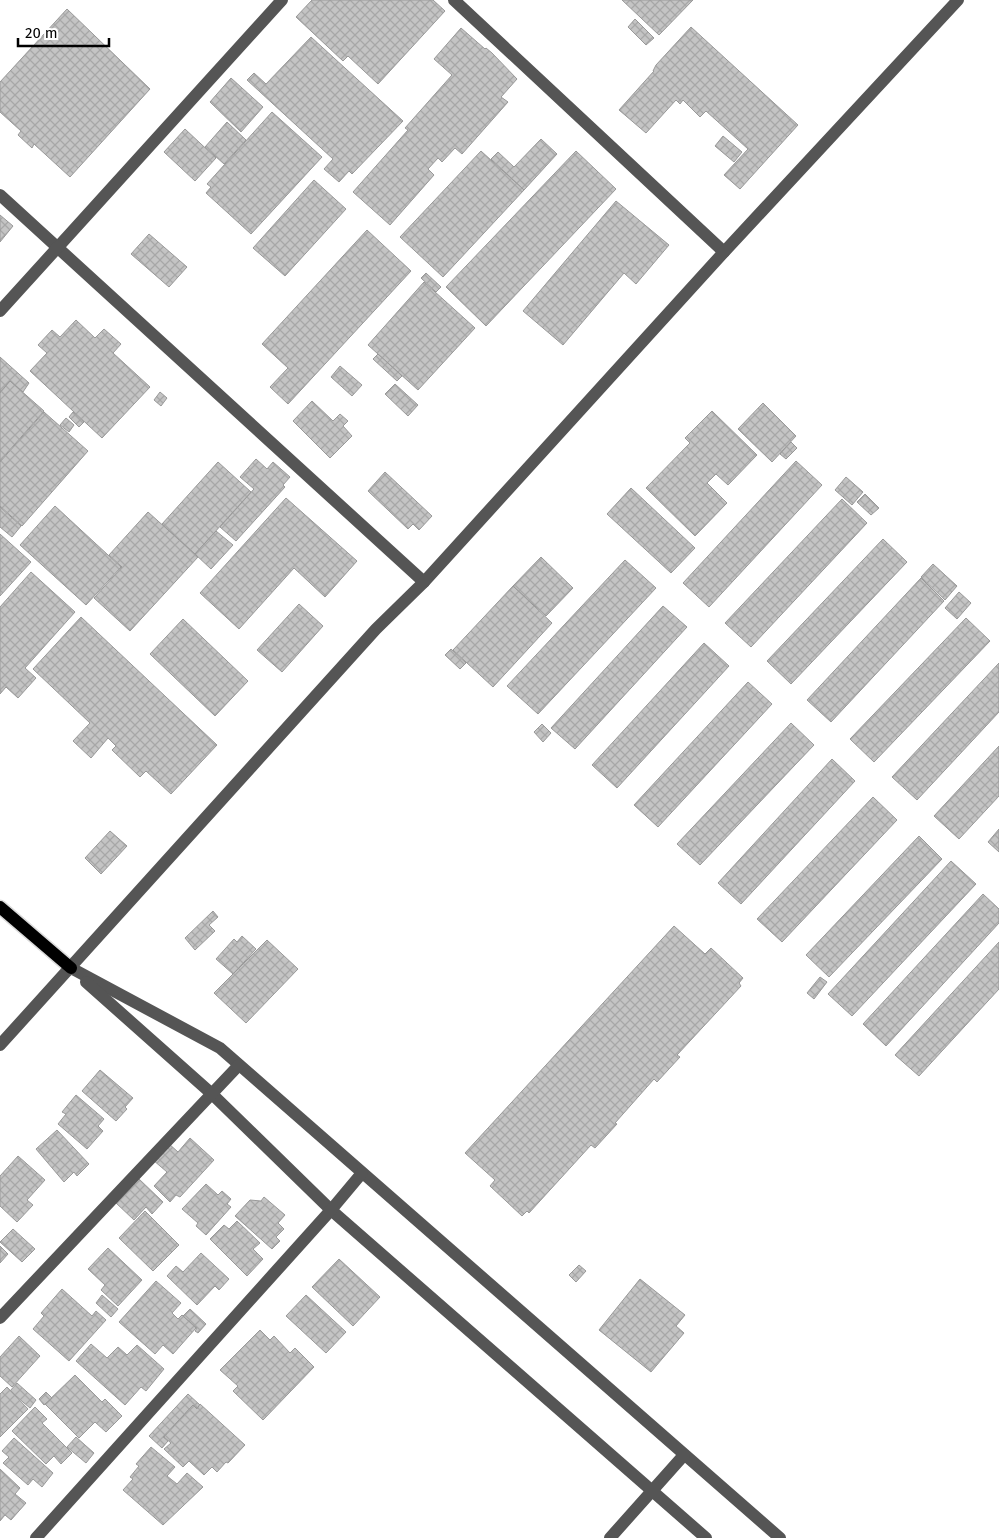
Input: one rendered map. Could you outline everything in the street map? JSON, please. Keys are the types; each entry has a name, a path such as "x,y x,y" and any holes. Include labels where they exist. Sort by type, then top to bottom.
{"main road":[{"path":"0,906 71,968"}],"street":[{"path":"0,311 282,0"},
{"path":"454,0 724,252"},
{"path":"0,1045 376,629 424,582 724,252 958,0"},
{"path":"0,195 424,582"},
{"path":"71,968 220,1048 780,1538"},
{"path":"71,968 212,1094 332,1210 706,1538"},
{"path":"0,1318 239,1065"},
{"path":"36,1538 332,1210 362,1173"},
{"path":"610,1538 684,1455"}],"building":[{"path":"312,0 433,0 445,11 378,84 348,56 343,61 296,17"},
{"path":"622,0 693,0 659,35"},
{"path":"67,9 150,89 70,177 34,144 32,148 18,135 21,131 0,112 0,82"},
{"path":"635,19 654,38 646,45 628,27"},
{"path":"691,27 798,125 740,189 724,175 748,149 706,111 700,117 683,100 680,104 676,100 646,133 619,110 654,71 656,65"},
{"path":"461,28 492,53 517,79 501,97 508,102 462,154 455,148 442,162 438,158 428,169 434,175 390,225 353,192 408,130 405,128 452,75 434,59"},
{"path":"311,37 403,121 352,174 349,171 339,182 324,169 333,159 247,80 254,73 266,84"},
{"path":"231,78 263,107 241,132 210,102"},
{"path":"272,112 322,157 251,234 206,193 211,187 207,184"},
{"path":"227,122 246,140 224,164 205,147"},
{"path":"185,129 216,158 195,181 164,152"},
{"path":"723,136 742,152 734,162 715,146"},
{"path":"541,139 557,154 524,190 491,159 498,152 514,167"},
{"path":"481,151 524,190 443,277 400,237"},
{"path":"576,151 616,189 486,326 446,287"},
{"path":"314,180 346,209 285,276 253,248"},
{"path":"616,201 669,245 636,284 624,273 563,345 523,311"},
{"path":"0,215 13,226 0,242"},
{"path":"367,230 411,271 288,404 270,387 288,368 262,344"},
{"path":"149,234 187,267 169,287 131,254"},
{"path":"426,273 441,287 436,292 421,278"},
{"path":"424,282 475,328 418,390 368,345"},
{"path":"76,320 95,338 104,329 121,344 113,353 150,387 102,438 30,371 47,353 38,345 52,330 60,337"},
{"path":"378,354 402,376 397,381 373,359"},
{"path":"0,357 29,383 23,392 10,381 0,392"},
{"path":"340,366 362,385 352,396 331,377"},
{"path":"10,381 44,411 0,461 0,393"},
{"path":"395,384 418,405 408,416 385,394"},
{"path":"160,392 167,398 161,406 154,400"},
{"path":"312,401 333,421 340,414 348,421 343,426 352,436 330,458 293,421"},
{"path":"763,403 796,436 772,462 738,429"},
{"path":"712,411 757,455 728,485 716,474 707,483 727,503 695,536 646,488 690,443 685,438"},
{"path":"44,412 88,451 22,526 0,506 0,462"},
{"path":"73,412 84,422 79,427 69,417"},
{"path":"66,418 74,425 69,432 60,425"},
{"path":"791,442 797,448 786,459 780,454"},
{"path":"256,459 267,469 273,462 290,477 283,485 285,487 236,541 220,527 254,489 240,477"},
{"path":"796,461 822,485 709,607 683,583"},
{"path":"218,462 251,492 195,554 162,524"},
{"path":"385,472 432,516 419,530 413,524 408,529 368,491"},
{"path":"846,477 863,492 852,505 835,490"},
{"path":"631,488 695,548 671,573 607,514"},
{"path":"865,494 879,508 871,515 857,502"},
{"path":"286,498 357,561 325,597 294,568 239,629 200,593"},
{"path":"842,499 867,523 751,647 725,623"},
{"path":"55,506 121,567 86,605 20,545"},
{"path":"0,507 21,526 12,537 0,527"},
{"path":"148,512 198,557 130,631 94,598 122,567 109,555"},
{"path":"216,531 233,545 211,569 195,554"},
{"path":"0,534 31,562 0,596"},
{"path":"883,539 907,562 791,684 767,661"},
{"path":"541,557 573,588 546,616 513,586"},
{"path":"625,560 656,588 538,714 507,686"},
{"path":"933,564 957,586 945,600 921,577"},
{"path":"31,572 75,612 25,668 36,678 18,698 6,687 0,694 0,607"},
{"path":"921,578 944,601 831,722 807,700"},
{"path":"513,586 552,623 493,687 453,650"},
{"path":"959,592 971,603 957,619 945,608"},
{"path":"299,604 323,626 282,672 257,650"},
{"path":"663,606 687,627 575,749 551,728"},
{"path":"81,617 217,745 171,794 146,771 140,777 112,750 116,746 108,738 91,758 73,741 90,723 33,669"},
{"path":"966,618 990,641 874,762 850,739"},
{"path":"183,619 248,681 215,716 150,654"},
{"path":"704,643 729,666 617,788 592,765"},
{"path":"451,649 466,663 460,669 445,655"},
{"path":"999,663 999,712 917,800 892,777"},
{"path":"748,682 772,704 658,827 634,805"},
{"path":"791,723 814,745 700,865 677,844"},
{"path":"542,724 551,733 543,742 534,732"},
{"path":"999,746 999,796 959,839 934,816"},
{"path":"832,759 855,781 741,904 718,883"},
{"path":"873,797 897,820 782,942 757,919"},
{"path":"999,829 999,852 988,842"},
{"path":"110,831 127,846 101,874 85,858"},
{"path":"919,836 942,859 829,977 806,955"},
{"path":"951,861 976,884 852,1016 828,994"},
{"path":"983,894 999,909 999,923 886,1046 863,1024"},
{"path":"213,911 218,917 209,925 215,931 195,950 185,938"},
{"path":"674,926 705,954 711,948 743,978 739,983 741,986 677,1055 680,1057 657,1082 654,1079 595,1148 591,1145 529,1213 527,1211 522,1216 490,1186 495,1180 465,1153"},
{"path":"242,936 256,949 233,974 216,959 234,939 237,942"},
{"path":"267,940 298,969 246,1023 214,993"},
{"path":"999,942 999,989 919,1076 895,1055"},
{"path":"820,977 827,982 814,999 807,993"},
{"path":"100,1070 133,1098 125,1107 127,1109 116,1121 82,1091"},
{"path":"76,1095 104,1119 98,1126 103,1131 87,1149 58,1124 66,1114 62,1112"},
{"path":"57,1130 89,1164 77,1176 74,1172 64,1182 36,1149"},
{"path":"190,1138 214,1160 180,1197 176,1195 170,1202 154,1186 167,1172 153,1160 168,1143 178,1152"},
{"path":"18,1156 45,1180 27,1200 33,1205 17,1222 0,1206 0,1176"},
{"path":"138,1178 163,1202 152,1214 146,1207 134,1220 115,1202"},
{"path":"206,1184 218,1195 222,1191 231,1199 227,1204 231,1207 206,1235 196,1226 198,1223 182,1209"},
{"path":"264,1197 285,1215 278,1223 284,1229 276,1237 280,1241 272,1249 235,1216 250,1200 261,1201"},
{"path":"145,1211 179,1245 153,1271 119,1238"},
{"path":"237,1221 260,1243 253,1249 263,1259 247,1276 210,1239 224,1225 229,1229"},
{"path":"13,1229 35,1249 22,1262 0,1242"},
{"path":"0,1246 8,1254 0,1263"},
{"path":"108,1248 142,1280 118,1306 101,1290 105,1285 88,1269"},
{"path":"201,1253 229,1279 219,1290 215,1286 197,1305 167,1276 176,1266 183,1272"},
{"path":"339,1259 380,1297 353,1326 312,1287"},
{"path":"579,1265 586,1271 576,1282 569,1275"},
{"path":"640,1279 685,1315 676,1326 684,1333 651,1372 599,1330"},
{"path":"156,1281 181,1303 172,1313 178,1319 182,1315 196,1328 173,1354 163,1345 155,1354 119,1322"},
{"path":"62,1289 92,1316 96,1311 106,1320 69,1361 33,1329 44,1316 41,1313"},
{"path":"102,1295 118,1309 111,1317 96,1303"},
{"path":"306,1295 346,1332 326,1353 286,1316"},
{"path":"190,1309 206,1324 198,1333 195,1331 197,1328 183,1316"},
{"path":"260,1330 270,1340 274,1336 290,1353 295,1348 314,1367 263,1420 233,1391 238,1386 220,1370"},
{"path":"19,1336 40,1356 12,1387 0,1376 0,1357"},
{"path":"91,1344 107,1358 118,1347 127,1355 137,1345 164,1369 146,1391 141,1387 125,1405 76,1361"},
{"path":"75,1375 102,1402 105,1399 122,1416 106,1432 95,1422 79,1438 45,1404"},
{"path":"17,1383 36,1400 30,1408 10,1391"},
{"path":"7,1387 28,1409 0,1437 0,1394"},
{"path":"46,1392 52,1398 44,1405 39,1399"},
{"path":"188,1394 200,1405 197,1408 193,1405 163,1437 168,1441 162,1448 149,1436"},
{"path":"200,1404 245,1445 217,1472 212,1467 204,1475 189,1461 183,1467 164,1449 171,1443 164,1437 193,1405 197,1409"},
{"path":"35,1407 47,1419 42,1423 72,1453 61,1464 54,1456 46,1464 12,1431"},
{"path":"76,1437 94,1453 86,1463 67,1447"},
{"path":"14,1438 53,1473 42,1487 33,1479 28,1485 3,1463 9,1457 2,1451"},
{"path":"151,1447 175,1467 167,1476 177,1484 187,1473 203,1487 163,1525 123,1490 133,1479 130,1477 139,1466 136,1464"},
{"path":"0,1469 20,1488 15,1494 26,1503 11,1520 5,1515 0,1521"}]}
